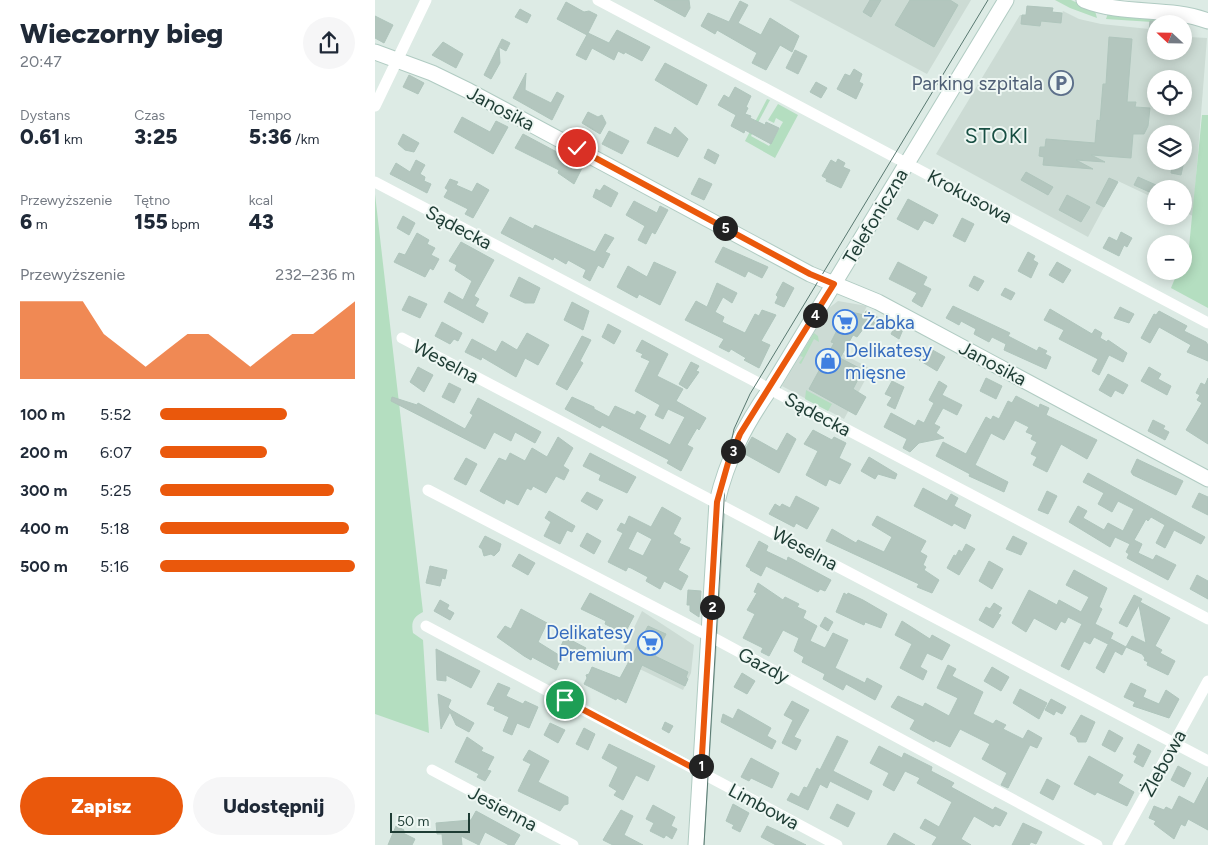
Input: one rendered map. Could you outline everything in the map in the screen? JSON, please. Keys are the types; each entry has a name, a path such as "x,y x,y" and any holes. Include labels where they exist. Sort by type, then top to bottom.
{"street":[{"path":"375,106 426,0"},
{"name":"Krokusowa","path":"598,0 1208,323"},
{"name":"Telefoniczna","path":"696,845 717,502 728,463 740,434 770,389 1005,0"},
{"path":"1084,0 1104,6 1188,14 1208,21"},
{"name":"Janosika","path":"375,52 432,73 469,91 810,274 891,308 1208,479"},
{"name":"Sądecka","path":"375,182 1208,619"},
{"name":"Weselna","path":"402,338 717,502 1208,762"},
{"name":"Gazdy","path":"428,490 710,637 1097,845"},
{"name":"Limbowa","path":"426,626 837,845"},
{"name":"Żlebowa","path":"1118,845 1208,681"},
{"name":"Jesienna","path":"432,770 573,845"}],"shaded area":[{"path":"789,0 971,0 927,74"},
{"path":"1027,6 1053,8 1052,12 1062,13 1063,11 1079,19 1101,24 1147,29 1147,60 1193,60 1193,37 1207,38 1193,216 1192,180 1147,180 1147,195 1118,181 1088,237 936,154 1020,15 1026,15"},
{"path":"838,301 867,306 843,354 871,369 844,419 782,386 829,308"},
{"path":"642,611 694,645 691,673 683,690 619,659"}],"green space":[{"path":"1055,0 1071,0 1095,11 1097,18 1070,8"},
{"path":"1108,13 1147,17 1147,22 1106,19"},
{"path":"767,99 770,100 751,136 769,146 783,122 776,118 774,123 768,120 778,104 798,115 775,158 745,141"},
{"path":"1202,115 1208,115 1208,308 1171,288 1174,280 1192,280 1192,235 1190,235"},
{"path":"375,194 423,612 415,618 412,629 413,633 423,640 429,733 375,714"},
{"path":"814,333 818,336 819,342 814,339 801,364 799,363 803,357 800,356"},
{"path":"806,390 832,404 828,411 805,399"}],"building":[{"path":"654,0 689,0 690,8 685,17"},
{"path":"870,0 881,0 871,17 863,12"},
{"path":"910,0 950,0 958,5 934,47 895,25"},
{"path":"740,1 748,5 738,23 761,35 770,18 799,36 792,52 780,45 766,70 752,63 757,53 717,30 715,34 701,26 708,13 729,22"},
{"path":"566,2 584,12 589,11 597,15 587,35 557,19"},
{"path":"1027,6 1053,8 1052,12 1062,13 1061,23 1041,21 1040,26 1021,24 1022,15 1026,15"},
{"path":"520,9 531,15 527,23 515,17"},
{"path":"375,16 393,25 384,43 375,38"},
{"path":"617,30 650,47 642,61 625,52 624,54 618,51 614,60 592,48 586,60 576,55 588,33 609,43"},
{"path":"1109,37 1132,39 1127,102 1136,102 1135,107 1147,108 1147,115 1149,115 1148,125 1144,134 1133,134 1131,158 1091,155 1105,162 1076,160 1093,169 1043,165 1044,157 1039,156 1040,147 1045,147 1046,139 1095,143 1097,120 1100,121 1103,84 1106,84"},
{"path":"502,39 510,43 506,51 499,47 500,63 491,79 484,75"},
{"path":"443,42 463,54 456,68 432,55"},
{"path":"795,50 807,56 798,74 786,68"},
{"path":"665,63 707,85 697,105 655,80"},
{"path":"854,69 862,74 859,82 863,84 856,99 837,89 845,74 850,76"},
{"path":"526,73 525,90 551,103 557,92 564,96 552,120 513,98"},
{"path":"409,75 424,83 418,94 403,87"},
{"path":"816,82 827,88 821,98 810,92"},
{"path":"735,87 751,96 745,114 765,125 766,122 779,128 771,144 745,130 744,133 731,126 736,115 718,105 724,95 729,98"},
{"path":"588,112 598,117 602,115 606,123 600,134 582,123"},
{"path":"462,117 490,132 496,121 508,127 493,154 454,132"},
{"path":"655,127 671,135 675,127 688,139 678,157 647,143"},
{"path":"609,131 629,141 622,154 602,144"},
{"path":"403,134 419,143 414,152 405,150 398,144"},
{"path":"523,134 583,166 574,184 558,173 559,170 515,148"},
{"path":"708,149 719,155 715,164 704,158"},
{"path":"838,159 845,163 843,167 850,170 841,188 826,181 827,179 822,176 831,160 836,163"},
{"path":"416,160 425,165 420,174 425,177 424,181 431,184 427,193 390,174 396,163 410,172"},
{"path":"1172,170 1182,170 1181,175 1171,173"},
{"path":"1026,172 1053,187 1048,195 1021,180"},
{"path":"1138,177 1147,181 1147,191 1134,185"},
{"path":"699,178 712,184 704,200 691,194"},
{"path":"1109,178 1118,182 1104,207 1096,203"},
{"path":"450,179 458,182 456,185 472,192 477,183 489,190 473,218 465,214 468,209 444,197 448,190 445,188"},
{"path":"604,185 618,193 611,207 593,197 596,189 600,191"},
{"path":"1067,195 1090,207 1081,222 1059,210"},
{"path":"908,199 938,215 933,224 924,220 918,230 897,219"},
{"path":"634,201 657,213 660,206 668,210 655,234 652,232 646,244 638,240 645,226 626,215"},
{"path":"403,216 415,223 409,235 397,228"},
{"path":"510,217 533,229 535,225 595,252 605,234 614,238 605,252 610,254 603,268 598,265 590,281 583,277 586,270 568,260 566,264 554,257 553,260 501,233"},
{"path":"962,218 974,224 965,242 953,236"},
{"path":"1121,232 1132,238 1127,247 1124,245 1119,256 1103,248 1109,237 1117,241"},
{"path":"417,233 429,240 427,244 435,248 431,255 439,259 433,270 430,268 425,277 394,262 399,253 405,255"},
{"path":"461,242 494,260 474,296 479,299 475,306 488,313 483,323 444,302 449,292 463,300 472,281 455,270 457,265 449,261"},
{"path":"723,247 768,267 762,278 748,271 745,277 715,262"},
{"path":"1028,252 1035,256 1033,260 1038,263 1031,278 1018,271"},
{"path":"654,262 676,272 660,305 639,294 637,298 617,287 628,266 647,277"},
{"path":"898,262 927,277 923,285 931,289 922,307 912,301 917,293 889,279"},
{"path":"1057,262 1071,270 1063,283 1049,275"},
{"path":"974,276 984,281 978,291 969,286"},
{"path":"519,277 540,288 534,303 525,303 510,296"},
{"path":"783,282 794,288 784,307 775,303 778,297 776,295"},
{"path":"717,283 737,293 732,303 723,297 715,312 724,317 722,322 745,333 755,314 759,316 762,310 776,315 761,341 770,345 759,368 744,360 746,358 731,349 729,352 719,347 724,339 685,320 696,301 707,307"},
{"path":"1005,288 1015,293 1011,300 1001,295"},
{"path":"409,296 427,304 420,318 402,310"},
{"path":"572,302 589,311 583,330 564,320"},
{"path":"953,306 1010,333 1008,336 1037,351 1039,347 1047,351 1045,354 1051,357 1046,369 1004,350 1006,344 992,337 989,342 974,334 976,329 961,321 959,325 946,318"},
{"path":"1120,307 1134,314 1129,323 1114,318"},
{"path":"1050,309 1092,334 1095,329 1102,333 1100,338 1107,342 1108,340 1127,353 1123,362 1109,355 1099,375 1092,371 1098,359 1059,339 1064,330 1044,320"},
{"path":"847,311 864,315 866,311 879,318 875,328 867,324 857,337 853,335 840,358 863,370 853,389 866,397 856,415 809,389 834,343 831,342"},
{"path":"1159,311 1187,326 1184,331 1206,342 1208,345 1208,361 1187,352 1191,345 1159,327 1150,343 1141,338 1154,314 1156,315"},
{"path":"442,322 462,333 458,341 454,339 450,344 435,336"},
{"path":"897,323 904,327 899,339 891,334"},
{"path":"608,324 621,331 614,344 602,337"},
{"path":"527,333 549,345 538,365 525,358 516,377 482,357 481,360 465,352 472,339 496,352 502,341 517,350"},
{"path":"582,336 591,340 580,361 583,363 567,390 556,384"},
{"path":"642,340 668,354 657,376 683,389 676,401 706,418 699,430 697,428 687,445 693,448 681,471 667,463 669,460 602,425 600,428 565,409 572,397 594,407 594,409 609,417 615,406 635,415 637,411 646,416 639,429 670,445 685,417 668,409 663,419 655,415 660,405 635,391 650,361 641,357 643,354 636,351"},
{"path":"929,348 945,357 937,371 919,360"},
{"path":"691,362 699,366 696,371 699,372 687,389 679,384"},
{"path":"418,367 433,375 424,392 410,382"},
{"path":"1149,367 1161,374 1158,379 1171,386 1167,395 1141,381"},
{"path":"1108,374 1128,385 1123,394 1115,390 1111,397 1099,390"},
{"path":"986,378 1002,386 996,399 980,391"},
{"path":"1208,378 1208,444 1186,430 1202,403 1197,400 1200,395 1196,393 1201,383 1205,385"},
{"path":"892,381 904,387 895,409 887,405 892,397 885,394"},
{"path":"939,381 947,386 942,395 962,405 957,415 943,408 934,424 940,427 936,433 944,438 919,443 910,452 903,448 907,439 884,427 891,413 915,426 918,420 924,423 934,403 929,400"},
{"path":"449,383 461,389 454,403 442,397"},
{"path":"1016,396 1039,408 1040,404 1049,408 1046,415 1097,440 1087,459 1061,444 1047,472 1033,465 1037,457 1031,454 1037,442 1031,439 1033,435 1026,432 1029,427 1015,420 1004,440 991,433 975,465 1008,482 1004,492 969,476 970,474 936,456 943,442 966,454 986,417 991,420 993,416 999,419 1008,401 1012,403"},
{"path":"392,397 417,405 418,403 465,429 473,415 470,413 478,398 541,432 535,443 515,432 511,441 494,432 485,449 391,401"},
{"path":"1153,420 1165,426 1163,429 1169,432 1165,440 1148,431"},
{"path":"813,430 832,440 834,437 846,443 839,458 851,464 840,484 829,479 826,486 806,475 818,451 804,444"},
{"path":"787,433 796,439 779,473 743,453 752,437 777,451"},
{"path":"558,437 573,448 563,466 569,470 564,480 556,476 546,493 533,486 531,490 527,488 518,505 506,499 504,504 480,491 499,458 506,461 510,453 525,461 532,448 547,457"},
{"path":"590,453 636,477 627,493 599,480 601,475 583,466"},
{"path":"869,457 897,474 895,479 878,474 875,479 861,471"},
{"path":"466,458 477,464 466,485 454,479"},
{"path":"1137,459 1183,481 1176,495 1133,475 1131,472"},
{"path":"1088,473 1205,537 1201,544 1174,530 1165,548 1156,543 1165,525 1151,517 1148,521 1146,519 1134,540 1142,544 1138,553 1153,560 1156,555 1176,565 1168,580 1127,558 1129,554 1126,552 1130,544 1115,537 1110,547 1069,522 1078,506 1087,511 1083,518 1104,530 1108,523 1123,531 1134,509 1118,501 1112,512 1098,504 1104,493 1083,482"},
{"path":"923,488 947,501 951,494 958,498 954,506 971,515 965,529 954,523 952,526 914,506"},
{"path":"1047,491 1057,496 1048,514 1038,510"},
{"path":"587,492 603,500 597,510 581,501"},
{"path":"1199,493 1208,497 1208,515 1192,507"},
{"path":"796,496 819,508 807,529 796,523 794,527 769,514 775,504 780,507 782,504 790,508"},
{"path":"662,507 681,518 673,534 681,539 679,543 690,548 678,570 688,576 681,590 664,581 660,589 646,581 648,577 631,568 628,567 626,571 608,562 623,533 617,530 621,523 625,525 629,516 651,527","holes":["637,531 652,539 643,556 628,549"]},
{"path":"549,511 575,526 572,532 567,530 560,544 544,536 551,522 545,518"},
{"path":"877,516 926,541 920,552 927,556 923,565 926,567 924,570 939,580 932,593 917,587 919,584 826,541 832,529 856,543 858,540 884,552 892,537 872,525"},
{"path":"587,533 601,541 594,554 580,546"},
{"path":"485,536 501,544 499,551 494,556 491,554 484,556 482,549 479,547"},
{"path":"1013,536 1027,543 1021,555 1006,549"},
{"path":"759,541 768,546 766,551 787,561 788,557 831,580 825,591 820,589 818,592 766,566 761,576 750,570 746,566"},
{"path":"966,544 975,549 959,575 947,568 954,555 956,556 959,550 962,552"},
{"path":"519,554 535,563 528,575 512,566"},
{"path":"989,561 1003,569 992,589 979,581"},
{"path":"430,566 447,570 445,579 442,578 440,586 426,583"},
{"path":"1074,570 1107,588 1099,607 1102,609 1095,624 1113,633 1108,644 1094,637 1090,644 1084,641 1069,670 1061,666 1082,624 1068,617 1065,623 1061,621 1056,630 1034,618 1026,632 1012,623 1029,590 1057,605 1059,600 1081,612 1089,597 1066,585"},
{"path":"1197,575 1208,581 1208,599 1190,589"},
{"path":"758,583 783,600 785,597 799,604 797,607 806,611 803,618 817,626 810,641 825,648 833,633 848,640 835,668 865,683 867,678 882,686 875,700 846,684 843,690 823,679 825,674 802,662 804,657 794,651 799,638 783,630 769,656 761,652 763,648 743,638 755,614 747,610 757,593 754,592"},
{"path":"688,590 701,591 699,617 690,611 690,605 687,605"},
{"path":"590,593 634,616 627,629 623,628 621,632 605,624 606,621 581,609"},
{"path":"844,593 863,600 887,614 881,628 865,622 864,625 836,612"},
{"path":"1134,595 1142,599 1140,602 1170,618 1155,646 1162,650 1160,653 1175,661 1168,675 1147,665 1148,662 1144,660 1145,658 1142,654 1126,647 1132,636 1146,643 1139,605 1127,627 1119,623"},
{"path":"440,600 449,605 447,609 454,613 450,620 434,611"},
{"path":"994,603 1002,608 998,614 1001,615 993,628 979,620 986,607 990,609"},
{"path":"521,609 547,623 538,642 562,657 556,670 532,657 531,660 497,637 505,626 511,629"},
{"path":"825,617 833,622 828,631 820,626"},
{"path":"902,621 930,639 932,635 950,645 942,660 927,653 920,667 927,671 923,680 900,668 912,644 895,635"},
{"path":"648,626 666,634 655,656 688,672 685,686 642,665 626,703 584,684 587,678 586,675 589,674 592,667 620,678"},
{"path":"565,637 586,648 581,656 561,646"},
{"path":"1111,639 1126,647 1122,655 1115,651 1104,673 1096,668"},
{"path":"436,649 480,671 471,688 446,675 446,681 437,680"},
{"path":"948,665 956,669 952,676 983,692 973,714 993,724 996,720 1006,725 1003,729 1023,739 1028,730 1042,738 1037,748 1030,745 1008,788 1001,785 1007,773 982,759 990,744 960,729 950,747 935,740 934,742 910,729 915,720 891,707 898,696 923,707 925,703 949,716 958,698 937,688"},
{"path":"992,667 1009,677 1001,691 984,681"},
{"path":"742,673 755,681 747,694 734,687"},
{"path":"498,683 510,688 506,696 523,704 525,701 538,707 529,728 517,723 512,735 503,731 509,717 494,710 495,707 487,704"},
{"path":"1131,683 1146,690 1143,697 1159,704 1166,690 1179,699 1169,718 1133,706 1135,702 1124,697"},
{"path":"1020,689 1047,703 1039,719 1013,703"},
{"path":"438,694 451,700 448,707 451,710 474,723 469,732 456,725 450,712 441,729"},
{"path":"1051,699 1066,707 1062,714 1056,711 1054,715 1045,710"},
{"path":"792,701 809,710 794,737 801,740 796,750 782,743 793,720 784,715"},
{"path":"738,709 771,728 767,736 776,741 772,749 721,722 723,714 733,719"},
{"path":"1081,715 1095,722 1086,742 1078,742 1076,737 1070,734"},
{"path":"665,722 673,726 669,733 662,729"},
{"path":"550,723 565,730 558,743 544,735"},
{"path":"584,728 595,734 588,750 576,744"},
{"path":"1109,730 1123,738 1115,752 1102,745"},
{"path":"837,736 848,741 833,771 872,791 868,800 830,781 827,788 820,784 808,810 787,800 791,793 799,797 804,787 807,788 817,768 820,770"},
{"path":"467,737 483,748 481,751 494,757 487,770 491,771 485,781 477,777 479,774 455,762"},
{"path":"609,744 655,766 648,781 636,775 623,800 614,795 617,791 609,786 618,767 602,758"},
{"path":"1138,744 1151,751 1143,767 1134,762 1137,756 1133,754"},
{"path":"879,746 902,758 904,753 932,767 931,771 954,783 951,787 993,810 995,807 1007,813 1000,826 995,824 993,827 974,816 961,839 971,845 932,845 937,837 920,828 925,819 939,827 952,802 917,783 920,778 905,771 894,791 883,785 889,773 870,763"},
{"path":"529,750 549,761 538,782 568,797 568,804 564,805 560,811 518,791 531,764 523,760"},
{"path":"1089,756 1123,775 1118,783 1134,792 1127,806 1097,792 1095,795 1074,784"},
{"path":"751,758 779,773 772,788 751,778 749,781 741,777"},
{"path":"1178,766 1191,773 1184,787 1171,780"},
{"path":"1208,777 1208,830 1188,819 1185,826 1181,824 1174,839 1154,824 1156,821 1149,818 1154,806 1164,810 1166,807 1172,810 1179,796 1194,804"},
{"path":"1047,779 1060,786 1053,800 1040,793"},
{"path":"733,804 749,813 740,832 732,828 734,825 726,821"},
{"path":"837,804 855,813 848,827 830,818"},
{"path":"653,805 675,817 671,826 677,829 672,839 666,835 664,838 650,831 654,823 646,819"},
{"path":"621,810 633,816 624,835 643,845 613,845 603,840"},
{"path":"476,811 520,835 514,845 509,845 485,832 479,845 461,836 462,845 443,845 442,834 437,834 436,823 471,820"},
{"path":"1023,823 1042,832 1036,844 1031,842 1029,845 1012,845"},
{"path":"396,826 404,830 403,833 415,839 412,845 388,845"},
{"path":"767,826 806,845 776,845 761,837"},
{"path":"894,833 915,845 887,845"}],"tram line":[{"path":"704,845 726,467 734,429 750,394 988,0"}],"place":[{"name":"Parking szpitala","path":"1061,83"},
{"name":"Żabka","path":"845,322"},
{"name":"Delikatesy mięsne","path":"828,361"},
{"name":"Delikatesy Premium","path":"650,643"}],"district":[{"name":"STOKI","path":"997,136"}],"route":[{"path":"565,700 701,772 717,502 722,483 740,434 770,389 834,284 810,274 577,148"}]}
